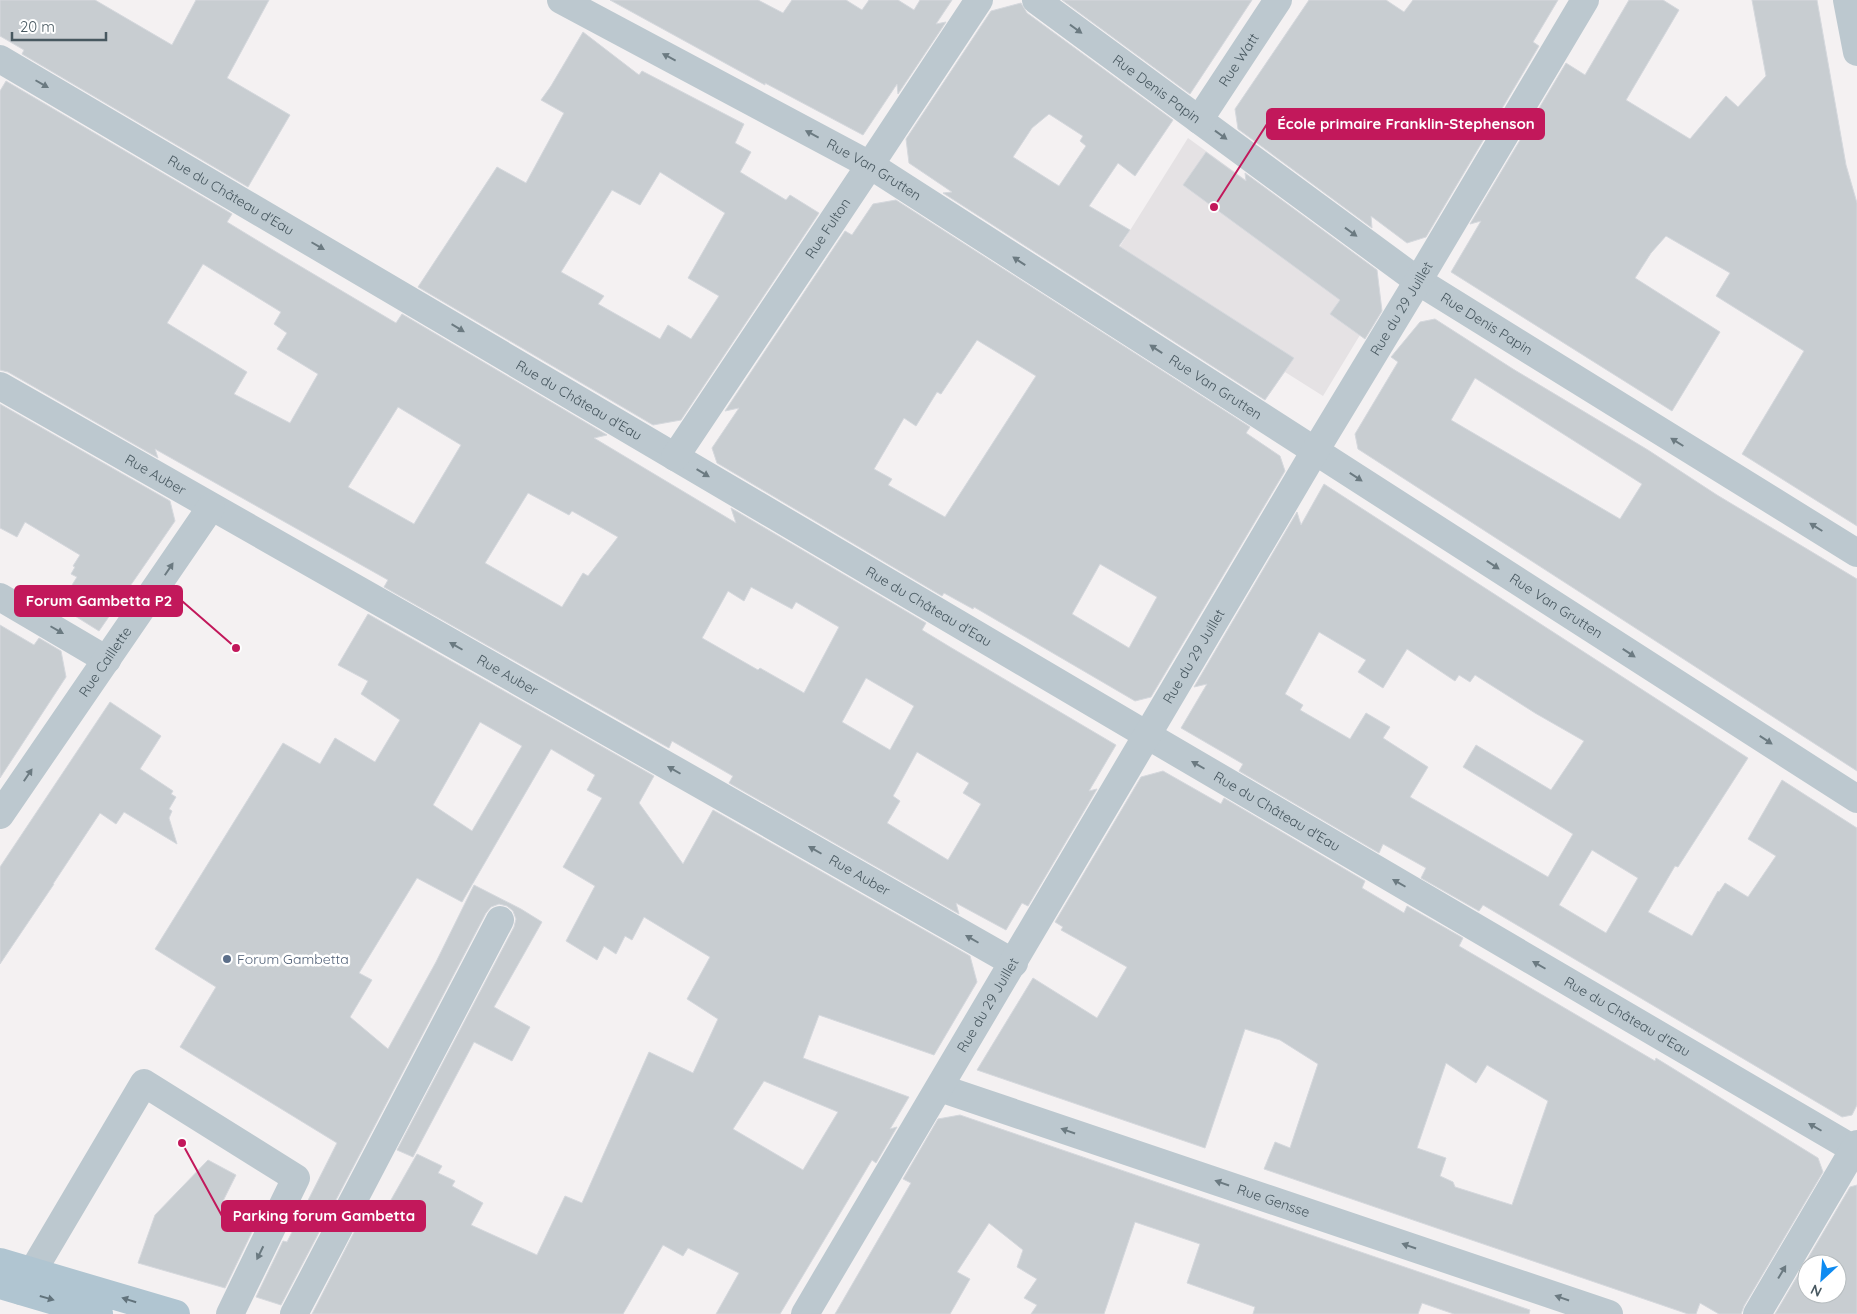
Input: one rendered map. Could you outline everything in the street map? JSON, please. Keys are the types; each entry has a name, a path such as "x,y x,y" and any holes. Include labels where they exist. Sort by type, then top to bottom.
{"main road":[{"path":"0,1262 18,1282 99,1314"},
{"path":"18,1282 176,1314"}],"street":[{"name":"Rue Van Grutten","path":"561,0 870,165 1857,799"},
{"name":"Rue Fulton","path":"675,457 979,0"},
{"name":"Rue Denis Papin","path":"1036,0 1418,281 1857,553"},
{"name":"Rue Watt","path":"1199,120 1278,0"},
{"name":"Rue du 29 Juillet","path":"805,1314 1315,451 1585,0"},
{"path":"1847,0 1857,52"},
{"name":"Rue du Château d'Eau","path":"0,59 1147,735 1856,1148"},
{"name":"Rue Auber","path":"0,386 1014,963"},
{"name":"Rue Caillette","path":"0,815 211,507"},
{"path":"0,597 107,660"},
{"path":"294,1314 500,920"},
{"path":"18,1282 144,1083 296,1178 230,1314"},
{"name":"Rue Gensse","path":"940,1088 1609,1314"},
{"path":"1757,1314 1856,1148"}],"shaded area":[{"path":"1188,138 1378,276 1360,335 1323,396 1285,372 1270,393 1097,283"}],"building":[{"path":"0,0 95,0 172,45 196,0 269,0 227,78 290,115 248,187 22,54 24,50 0,36"},
{"path":"610,0 758,0 783,13 792,0 846,0 862,10 869,0 898,0 914,10 920,0 952,0 936,24 946,22 898,94 897,84 863,135 765,83 765,85"},
{"path":"1062,0 1252,0 1190,94"},
{"path":"1309,0 1386,0 1404,12 1413,0 1558,0 1533,42 1539,46 1426,237 1407,243 1371,216 1372,228 1238,129 1235,109"},
{"path":"1629,0 1663,0 1679,10 1626,100 1690,139 1726,96 1738,107 1766,76 1752,0 1817,0 1846,165 1857,203 1857,526 1742,454 1804,351 1716,296 1730,273 1666,236 1651,253 1635,278 1720,332 1672,411 1451,272 1481,221 1470,224 1566,63 1585,75"},
{"path":"1021,3 1027,13 1173,120 1135,176 1118,163 1089,206 1130,230 1119,246 1294,358 1265,400 943,193 952,192 909,163 906,139 991,11","holes":["1049,114 1083,136 1080,141 1086,146 1059,186 1013,157 1032,128"]},
{"path":"583,32 639,75 642,71 744,124 735,143 751,152 740,172 786,200 790,195 819,213 681,420 653,425 418,287 497,167 526,183 564,113 541,100","holes":["660,172 725,213 688,278 719,296 691,339 668,325 660,339 598,304 604,296 561,272 612,190 640,205"]},
{"path":"6,81 232,214 227,222 278,253 396,323 402,314 607,435 594,438 736,523 731,508 926,623 922,630 1116,745 1089,791 1097,789 1028,906 1022,903 1006,930 956,903 959,914 729,783 733,776 672,741 669,748 384,587 388,580 155,449 158,458 8,372 0,370 0,91","holes":["203,264 281,312 274,324 287,333 277,349 318,374 290,423 234,394 247,372 167,323","398,407 461,445 414,524 348,487","528,493 569,515 572,511 618,537 588,576 583,573 562,607 485,563","751,587 792,609 796,602 839,627 804,693 760,668 758,670 702,638 728,591 744,601","866,678 914,706 890,750 842,722","917,752 969,783 963,793 981,804 948,860 887,823 900,801 893,796"]},
{"path":"1206,152 1246,181 1245,173 1377,270 1382,311 1365,339 1330,314 1340,300 1183,185"},
{"path":"896,200 1250,427 1246,433 1280,456 1285,471 1151,697 1135,701 974,607 973,609 944,593 942,596 717,463 712,448 739,408 725,411 845,231 852,235 873,204","holes":["977,340 1036,376 945,517 888,485 892,479 874,469 904,418 916,426 937,392 941,394","1100,564 1157,597 1129,648 1072,614"]},
{"path":"1435,319 1513,369 1648,450 1717,495 1857,579 1857,771 1358,449 1355,434 1398,362 1391,357 1420,322","holes":["1475,378 1642,484 1620,519 1451,420"]},
{"path":"0,404 170,501 175,521 99,631 59,606 77,577 71,574 75,567 73,566 80,555 25,522 17,537 0,528"},
{"path":"1324,484 1748,758 1678,867 1675,866 1648,912 1692,936 1718,891 1725,883 1748,897 1776,856 1748,839 1782,780 1857,828 1857,1105 1852,1115 1842,1117 1483,905 1479,911 1421,878 1426,868 1383,844 1379,853 1239,771 1243,764 1181,728 1207,684 1194,687 1297,512 1301,525","holes":["1319,632 1366,660 1358,672 1383,688 1407,649 1455,681 1459,675 1470,682 1475,675 1584,741 1551,790 1476,745 1463,767 1573,834 1548,877 1410,797 1428,767 1383,738 1390,727 1366,713 1350,739 1300,710 1303,705 1285,694","1592,850 1638,878 1606,933 1559,905"]},
{"path":"368,614 654,776 639,803 683,864 713,810 970,956 977,982 934,1055 819,1015 803,1058 909,1097 890,1129 897,1127 876,1163 872,1160 780,1314 716,1314 739,1273 688,1248 683,1256 663,1245 623,1314 312,1314 367,1207 383,1214 417,1154 442,1166 438,1173 455,1181 452,1186 483,1203 471,1225 537,1255 565,1196 582,1203 649,1052 693,1073 718,1019 687,999 710,957 644,917 632,940 625,936 616,954 604,946 597,960 566,941 595,886 563,867 602,798 587,790 595,775 551,749 462,902 417,878 359,973 372,980 350,1017 388,1049 436,962 474,885 542,922 494,1007 530,1027 512,1061 474,1042 413,1157 397,1150 514,927 516,919 513,911 507,906 499,904 491,907 486,913 281,1305 256,1297 283,1241 287,1242 337,1143 180,1047 216,987 155,949 283,743 320,764 335,738 375,762 400,720 361,694 368,681 338,665","holes":["480,722 522,746 472,831 433,805","764,1081 838,1112 803,1170 733,1129"]},
{"path":"0,625 34,645 39,638 61,651 66,677 0,778"},
{"path":"110,702 161,736 140,769 173,791 171,794 176,797 169,809 172,811 169,818 177,844 124,812 116,824 100,813 0,964 0,867"},
{"path":"1163,771 1221,804 1224,798 1365,881 1362,888 1404,913 1407,906 1463,938 1459,946 1655,1061 1656,1058 1818,1158 1823,1172 1741,1314 1719,1314 1700,1303 1696,1314 1688,1314 1264,1169 1275,1142 1290,1148 1318,1064 1280,1040 1245,1029 1205,1148 977,1070 1033,978 1097,1018 1127,967 1061,930 1063,927 1055,922 1141,777","holes":["1446,1063 1476,1083 1487,1065 1548,1101 1512,1205 1455,1187 1453,1182 1440,1176 1446,1158 1417,1148"]},
{"path":"960,1115 1530,1310 1529,1314 1454,1314 1422,1303 1418,1314 1253,1314 1255,1307 1187,1283 1200,1244 1135,1222 1104,1314 1031,1314 1037,1305 1024,1298 1037,1279 1017,1267 1023,1250 989,1223 957,1272 970,1279 950,1314 835,1314 911,1183 903,1179 938,1119"},
{"path":"208,1160 236,1175 223,1201 246,1208 241,1226 253,1230 225,1288 138,1263 155,1215"},
{"path":"1857,1185 1857,1314 1775,1314 1797,1277 1797,1304 1847,1304 1847,1254 1810,1254 1850,1187"}],"place":[{"name":"École primaire Franklin-Stephenson","path":"1214,207"},
{"name":"Forum Gambetta P2","path":"236,648"},
{"name":"Forum Gambetta","path":"227,959"},
{"name":"Parking forum Gambetta","path":"182,1143"}]}
